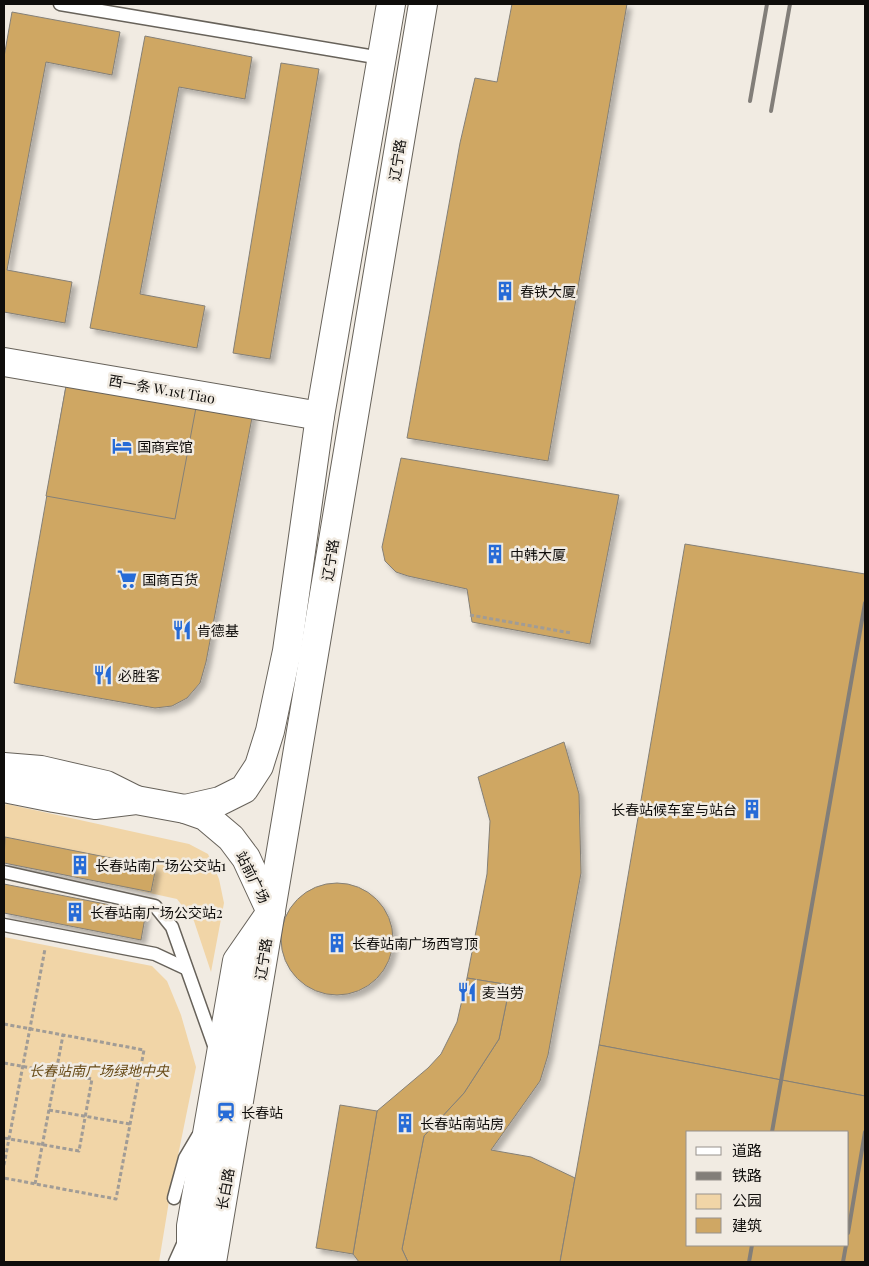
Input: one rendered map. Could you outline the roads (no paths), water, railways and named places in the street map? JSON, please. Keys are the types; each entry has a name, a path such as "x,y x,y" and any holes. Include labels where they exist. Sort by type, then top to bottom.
{"main road":[{"path":"185,809 220,801 244,789 259,766 270,731 287,650 320,416 391,4"},
{"name":"辽宁路","path":"238,1116 423,4"},
{"name":"西一条 W.1st Tiao","path":"4,362 320,416"},
{"path":"4,767 41,770 106,785 136,800"},
{"name":"站前广场","path":"4,788 95,805 136,800 185,809 205,816 231,838 246,858 271,912 236,961 191,1226 191,1262"},
{"name":"长白路","path":"212,1262 238,1116"}],"lane":[{"path":"60,4 381,58"},
{"path":"4,872 155,906 172,927 220,1063"},
{"path":"4,925 155,954 185,968"},
{"path":"174,1198 185,1158 197,1137 209,1122"},
{"path":"174,1262 191,1226"}],"railway":[{"path":"750,101 767,4"},
{"path":"771,111 790,4"},
{"path":"772,1131 865,603"},
{"path":"849,1227 865,1132"},
{"path":"749,1262 752,1246"},
{"path":"843,1262 846,1246"}],"place":[{"name":"春铁大厦","path":"505,291"},
{"name":"国商宾馆","path":"122,446"},
{"name":"中韩大厦","path":"495,554"},
{"name":"国商百货","path":"127,579"},
{"name":"肯德基","path":"182,630"},
{"name":"必胜客","path":"103,675"},
{"name":"长春站候车室与站台","path":"752,809"},
{"name":"长春站南广场公交站1","path":"80,865"},
{"name":"长春站南广场公交站2","path":"75,912"},
{"name":"长春站南广场西穹顶","path":"337,943"},
{"name":"麦当劳","path":"467,992"},
{"name":"长春站","path":"226,1112"},
{"name":"长春站南站房","path":"405,1123"}],"park label":[{"name":"长春站南广场绿地中央","path":"99,1070"}]}
